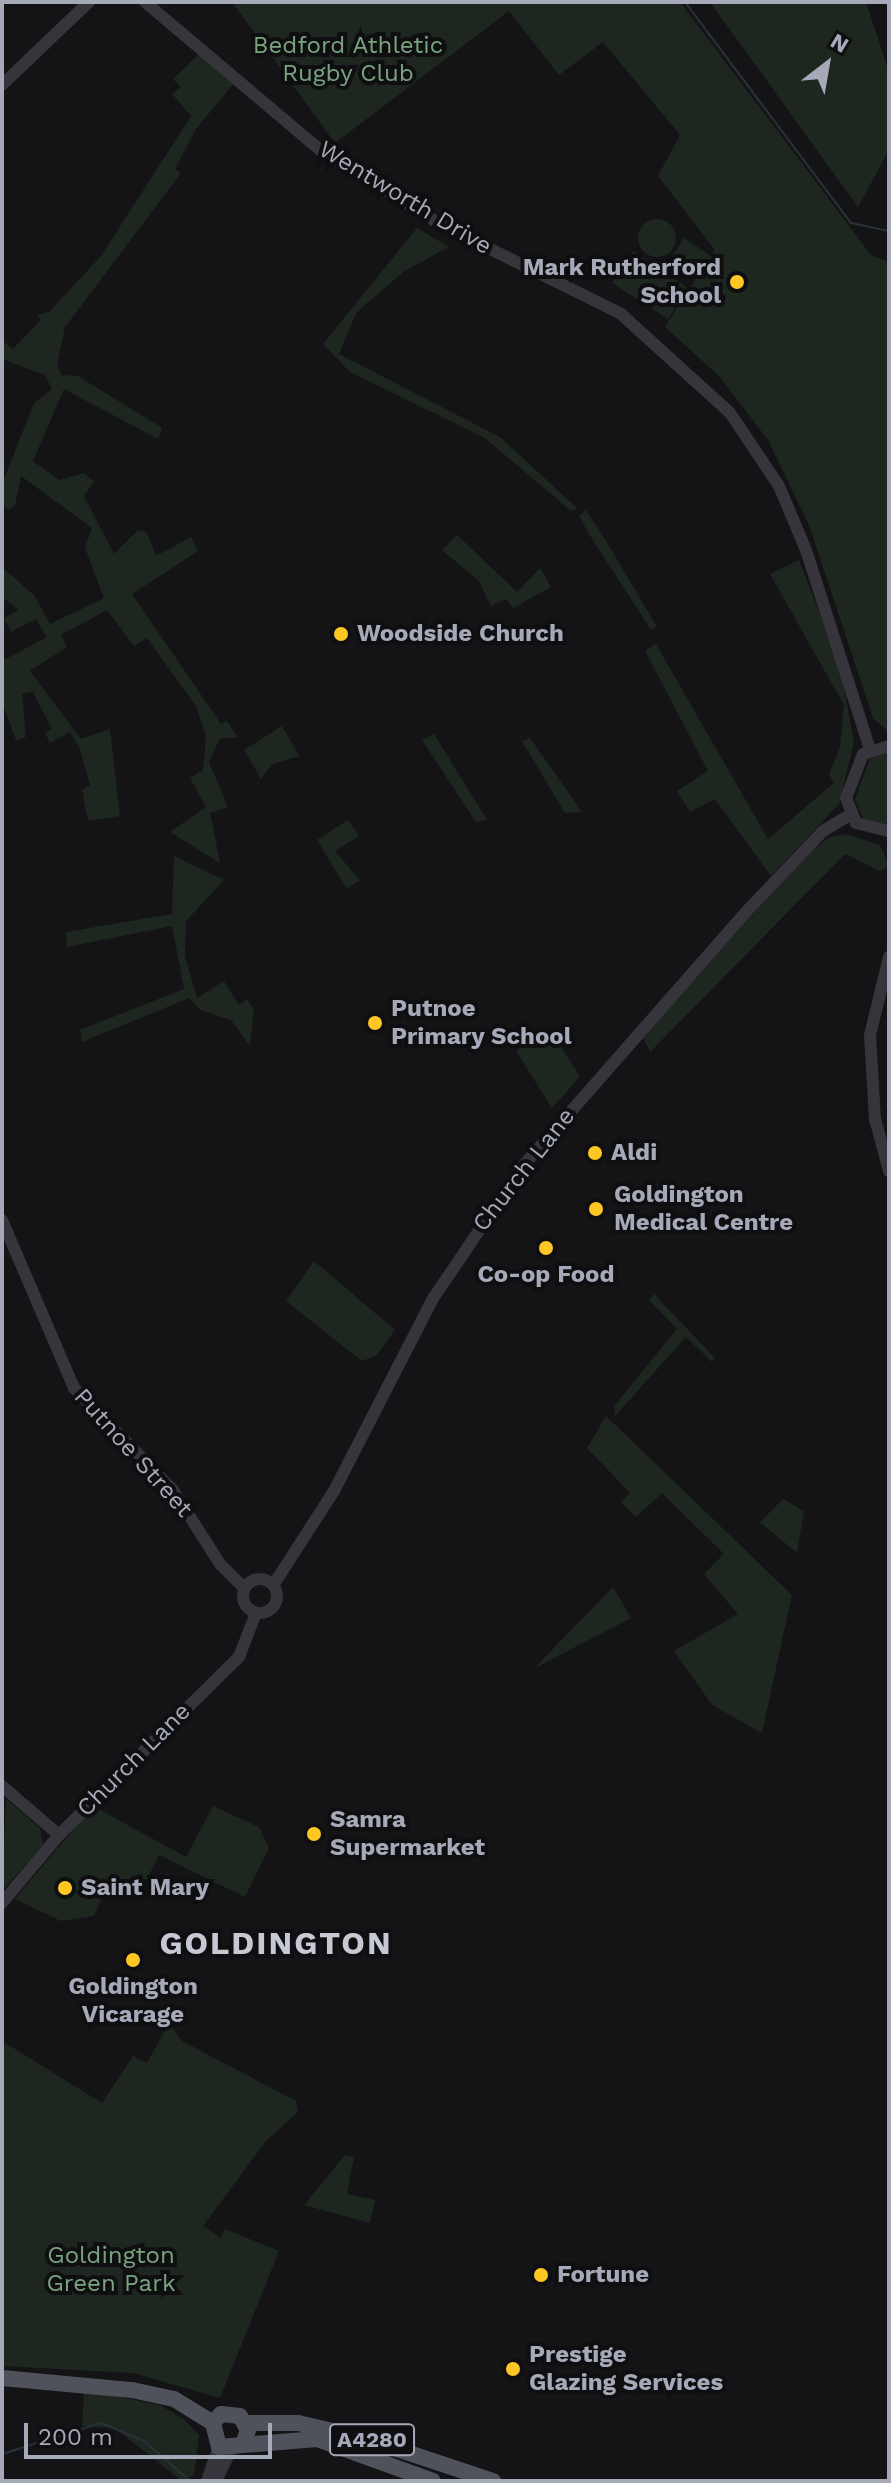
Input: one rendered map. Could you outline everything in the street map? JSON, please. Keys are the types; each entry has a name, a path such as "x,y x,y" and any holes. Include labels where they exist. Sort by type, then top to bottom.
{"main road":[{"path":"2,2378 132,2390 174,2399 213,2423 227,2453"},
{"path":"213,2423 228,2413 246,2423 227,2453"},
{"name":"A4280","path":"246,2423 286,2421 367,2439 493,2481"},
{"name":"A4280","path":"227,2453 317,2439 433,2481"}],"street":[{"path":"2,85 89,2"},
{"name":"Wentworth Drive","path":"145,2 320,150 438,223 621,314 730,413 779,486 806,550 870,749"},
{"path":"889,746 870,749 852,775 850,815 867,829 889,831"},
{"name":"Church Lane","path":"274,1584 334,1491 432,1300 522,1167 746,912 823,831 850,815"},
{"path":"889,957 870,1035 875,1119 889,1171"},
{"name":"Putnoe Street","path":"2,1220 74,1388 173,1490 244,1588"},
{"path":"257,1578 274,1584 277,1601 256,1613 242,1598 244,1588 257,1578"},
{"name":"Church Lane","path":"2,1903 59,1835 239,1657 256,1613"},
{"path":"2,1786 59,1835"},
{"path":"212,2480 227,2453"}],"green space":[{"name":"Bedford Athletic Rugby Club","path":"232,2 680,2 871,255 889,262 889,732 873,718 809,525 768,440 719,376 665,327 695,280 668,263 684,238 711,256 715,250 658,176 680,135 603,42 559,75 509,11 335,143"},
{"path":"710,2 866,2 889,72 889,150 858,207"},
{"path":"199,54 234,83 196,129 175,169 181,173 65,327 57,364 61,375 78,376 162,428 158,439 64,389 33,461 59,480 84,473 94,481 84,496 114,554 138,530 147,533 156,556 191,537 198,551 132,594 221,724 227,721 238,738 220,738 209,762 228,807 210,813 220,863 170,832 206,807 190,778 203,770 206,736 196,706 147,638 134,646 107,610 61,635 67,647 30,671 81,739 110,729 120,816 88,821 82,790 90,785 80,749 70,732 50,743 45,733 52,729 33,692 22,694 26,737 16,740 2,702 2,661 47,637 36,619 11,632 4,618 19,610 2,597 2,567 35,596 50,624 104,598 85,548 92,528 21,476 15,505 9,510 2,503 2,484 34,403 52,389 45,375 2,359 2,340 13,349 41,320 37,315 49,312 101,256 191,116 172,94 181,87 173,79"},
{"path":"657,219 670,225 676,238 670,251 657,257 644,251 638,238 644,225"},
{"path":"417,228 449,247 403,272 356,313 339,354 500,437 578,509 571,511 485,438 350,372 323,344"},
{"path":"633,251 688,288 668,319 612,283"},
{"path":"586,510 657,627 651,630 589,534 579,516"},
{"path":"457,535 517,592 540,568 551,587 513,608 506,599 491,606 479,581 442,550"},
{"path":"799,560 840,665 854,743 839,804 771,876 715,799 690,812 677,791 708,771 645,651 656,644 768,839 834,783 829,774 840,748 844,705 770,574"},
{"path":"282,726 299,756 272,764 261,779 244,750"},
{"path":"434,734 487,820 476,822 422,740"},
{"path":"530,738 582,812 565,813 522,741"},
{"path":"889,752 889,826 864,821 855,799 870,758"},
{"path":"348,820 359,836 335,851 360,880 347,889 317,840"},
{"path":"846,834 880,845 889,866 880,871 845,854 650,1052 643,1037 801,860 828,838"},
{"path":"174,856 224,880 186,921 185,956 197,998 224,981 239,1005 247,999 254,1009 250,1046 231,1020 200,1010 189,998 82,1042 80,1030 184,989 172,926 67,947 66,932 172,914"},
{"path":"551,1030 580,1077 552,1108 516,1051"},
{"path":"314,1261 395,1330 377,1355 362,1361 286,1301"},
{"path":"654,1294 715,1358 712,1362 686,1337 615,1416 614,1406 677,1329 649,1300"},
{"path":"606,1416 792,1595 762,1733 712,1705 674,1651 738,1614 704,1574 724,1554 662,1493 636,1517 621,1502 630,1493 587,1448"},
{"path":"783,1499 804,1511 797,1553 760,1522"},
{"path":"613,1587 631,1618 535,1668 544,1658"},
{"path":"6,1799 40,1828 43,1845 2,1891"},
{"path":"93,1806 186,1857 213,1806 259,1827 269,1848 245,1897 159,1855 141,1891 111,1877 94,1916 61,1921 15,1899"},
{"name":"Goldington Green Park","path":"169,2023 182,2041 296,2101 298,2112 266,2141 203,2226 221,2238 225,2229 279,2251 220,2398 133,2373 2,2366 2,2041 102,2103 133,2056 147,2063"},
{"path":"345,2155 354,2157 347,2194 375,2200 370,2223 304,2205"},
{"path":"84,2390 160,2405 182,2418 199,2435 194,2475 182,2481 115,2428 82,2426"}],"waterway":[{"path":"685,2 851,223 889,231"},
{"path":"2,2454 101,2423 144,2441 190,2481"}],"place":[{"name":"Mark Rutherford School","path":"737,282"},
{"name":"Woodside Church","path":"341,634"},
{"name":"Putnoe Primary School","path":"375,1023"},
{"name":"Aldi","path":"595,1153"},
{"name":"Goldington Medical Centre","path":"596,1209"},
{"name":"Co-op Food","path":"546,1248"},
{"name":"Samra Supermarket","path":"314,1834"},
{"name":"Saint Mary","path":"65,1888"},
{"name":"Goldington Vicarage","path":"133,1960"},
{"name":"Fortune","path":"541,2275"},
{"name":"Prestige Glazing Services","path":"513,2369"}],"district":[{"name":"GOLDINGTON","path":"276,1943"}]}
